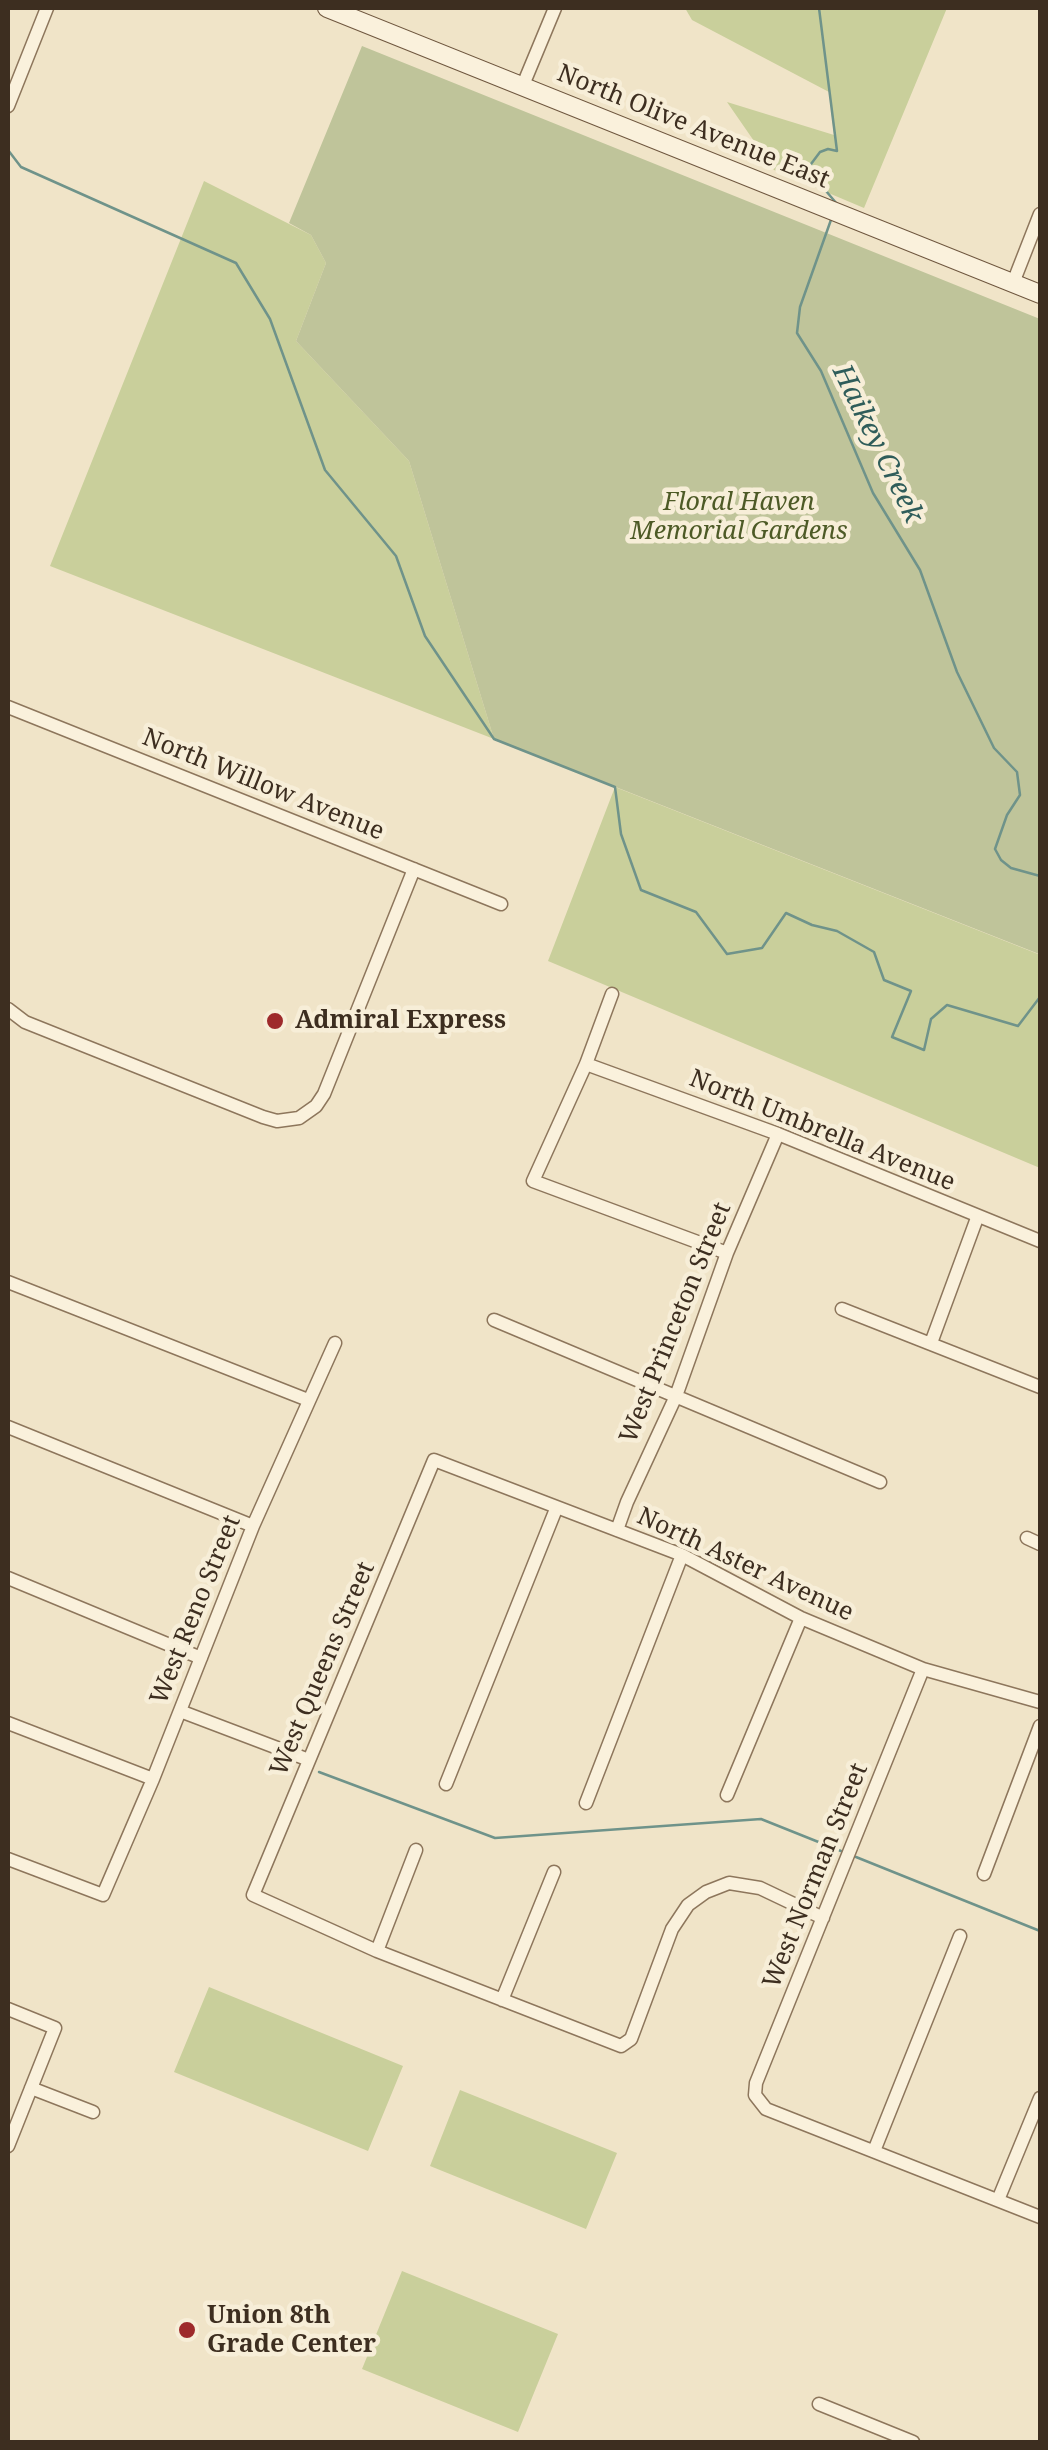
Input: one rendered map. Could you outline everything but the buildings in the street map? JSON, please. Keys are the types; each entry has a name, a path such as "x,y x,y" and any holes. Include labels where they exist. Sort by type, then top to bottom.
{"street":[{"path":"8,106 48,8"},
{"name":"North Olive Avenue East","path":"327,8 1040,294"},
{"path":"523,85 554,8"},
{"path":"1013,283 1040,214"},
{"name":"North Willow Avenue","path":"8,707 501,904"},
{"path":"8,1009 25,1022 277,1121 299,1118 324,1094 414,869"},
{"path":"612,994 586,1064 533,1180 727,1253"},
{"name":"North Umbrella Avenue","path":"586,1064 778,1134 1040,1241"},
{"name":"West Princeton Street","path":"618,1530 676,1396 727,1253 778,1134"},
{"path":"932,1344 977,1218"},
{"path":"8,1282 308,1400"},
{"path":"842,1309 1040,1387"},
{"path":"494,1320 880,1482"},
{"name":"West Reno Street","path":"8,1859 104,1894 254,1526 334,1343"},
{"path":"8,1428 254,1526"},
{"name":"North Aster Avenue","path":"434,1460 682,1555 801,1618 923,1668 1040,1702"},
{"name":"West Queens Street","path":"377,1952 253,1894 434,1460"},
{"path":"446,1784 556,1509"},
{"path":"1026,1538 1040,1544"},
{"path":"586,1803 682,1555"},
{"path":"8,1578 201,1658"},
{"path":"727,1794 801,1618"},
{"name":"West Norman Street","path":"874,2151 766,2109 757,2101 756,2083 923,1668"},
{"path":"180,1711 309,1760"},
{"path":"8,1722 153,1779"},
{"path":"984,1874 1040,1726"},
{"path":"416,1850 377,1952 621,2046 631,2039 672,1929 688,1904 729,1882 760,1888 823,1918"},
{"path":"502,2000 554,1872"},
{"path":"960,1936 874,2151 1040,2217"},
{"path":"8,2009 55,2028 8,2146"},
{"path":"31,2088 94,2112"},
{"path":"998,2200 1040,2098"},
{"path":"818,2404 913,2442"}],"green space":[{"path":"685,8 947,8 864,208 774,170 727,102 834,135 829,92 692,20"},
{"name":"Floral Haven Memorial Gardens","path":"362,46 1040,319 1039,954 494,739 409,461 296,341 326,263 311,235 289,223"},
{"path":"204,181 311,235 326,263 296,341 409,461 494,739 50,566"},
{"path":"615,787 1038,954 1040,950 1040,1168 548,961"},
{"path":"209,1987 403,2066 368,2151 174,2072"},
{"path":"460,2090 617,2153 586,2229 430,2166"},
{"path":"402,2271 558,2334 518,2432 362,2369"}],"waterway":[{"name":"Haikey Creek","path":"819,8 837,151 820,152 810,172 837,204"},
{"path":"8,150 21,167 236,263 270,319 325,470 396,556 425,636 494,739 615,787 621,834 641,890 696,912 727,954 762,948 786,913 837,931 874,952 884,980 911,991 892,1037 924,1050 931,1019 947,1005 1018,1026 1040,997"},
{"name":"Haikey Creek","path":"832,217 800,307 797,333 821,371 873,493 920,570 957,672 994,748 1017,772 1020,795 1007,815 995,849 1011,868 1040,876"},
{"path":"319,1772 495,1838 761,1819 841,1851"},
{"path":"856,1857 1040,1931"}],"place":[{"name":"Admiral Express","path":"275,1021"},
{"name":"Union 8th Grade Center","path":"187,2330"}]}
